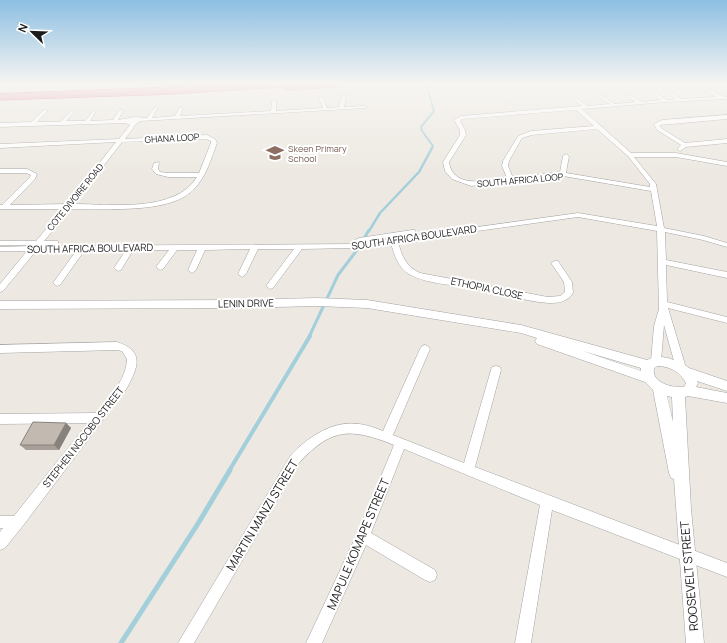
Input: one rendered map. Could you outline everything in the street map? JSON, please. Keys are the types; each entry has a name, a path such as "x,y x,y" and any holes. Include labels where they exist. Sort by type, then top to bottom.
{"street":[{"path":"32,124 43,114"},
{"path":"62,123 70,114"},
{"path":"87,122 92,114"},
{"path":"115,121 119,114"},
{"path":"148,120 152,114"},
{"path":"176,118 178,114"},
{"path":"0,125 115,121 128,121 129,123 202,114"},
{"name":"SOUTH AFRICA LOOP","path":"502,114 465,117 457,120 464,133 446,162 449,172 454,178 471,184 563,174 655,190"},
{"path":"584,114 630,154 651,180 655,190 660,227 663,306 652,363"},
{"path":"11,125 20,116"},
{"path":"727,118 662,122 657,124 659,129 684,145 727,141"},
{"name":"COTE DIVOIRE ROAD","path":"0,289 136,122"},
{"path":"510,179 506,161 518,140 523,135 600,127"},
{"name":"GHANA LOOP","path":"0,146 198,136 210,138 214,143 200,175 190,190 180,197 158,204 137,206 2,207"},
{"path":"676,155 684,145"},
{"path":"630,154 676,155 727,164"},
{"path":"563,174 566,156"},
{"path":"157,163 155,169 158,173 168,175 200,175"},
{"path":"0,171 27,170 34,174 33,178 2,207"},
{"name":"SOUTH AFRICA BOULEVARD","path":"0,249 36,246 347,241 578,215 595,216 727,238"},
{"name":"SOUTH AFRICA BOULEVARD","path":"660,227 727,245"},
{"name":"SOUTH AFRICA BOULEVARD","path":"0,243 82,248 338,247 380,244 392,237"},
{"name":"ETHOPIA CLOSE","path":"392,237 403,264 411,272 543,300 557,301 563,299 568,293 569,284 567,278 555,263"},
{"path":"242,274 255,247"},
{"path":"270,286 299,247"},
{"path":"57,283 82,248"},
{"path":"118,268 130,248"},
{"path":"160,267 174,248"},
{"path":"192,270 202,248"},
{"path":"662,262 727,275"},
{"name":"LENIN DRIVE","path":"0,305 334,302 380,306 491,323"},
{"path":"663,306 727,320"},
{"path":"663,306 683,370"},
{"path":"491,323 652,363 668,362 683,370 727,386"},
{"path":"491,323 655,383 666,391 727,398"},
{"name":"STEPHEN NGCOBO STREET","path":"0,349 122,347 131,358 131,370 120,391 0,543"},
{"path":"386,437 425,349"},
{"name":"ROOSEVELT STREET","path":"652,363 647,374 655,383 683,508"},
{"path":"468,470 496,370"},
{"name":"ROOSEVELT STREET","path":"683,370 692,383 691,387 683,392 683,508 695,643"},
{"path":"0,420 98,418"},
{"name":"MARTIN MANZI STREET","path":"186,643 295,459 303,449 321,437 336,431 353,428 364,429 386,437 400,444 547,502 727,570"},
{"name":"MAPULE KOMAPE STREET","path":"314,643 363,536 400,444"},
{"path":"523,643 547,502"},
{"path":"0,522 17,522"},
{"path":"363,536 430,575"}],"building":[{"path":"33,422 66,423 54,445 20,445"}],"waterway":[{"path":"431,149 433,146 422,131 421,127 432,114"},
{"path":"369,231 380,213 419,172 432,148"},
{"path":"309,337 338,275 357,250 369,230"},
{"path":"229,471 310,336"},
{"path":"121,643 199,522 230,470"}],"place":[{"name":"Skeen Primary School","path":"275,153"}]}
